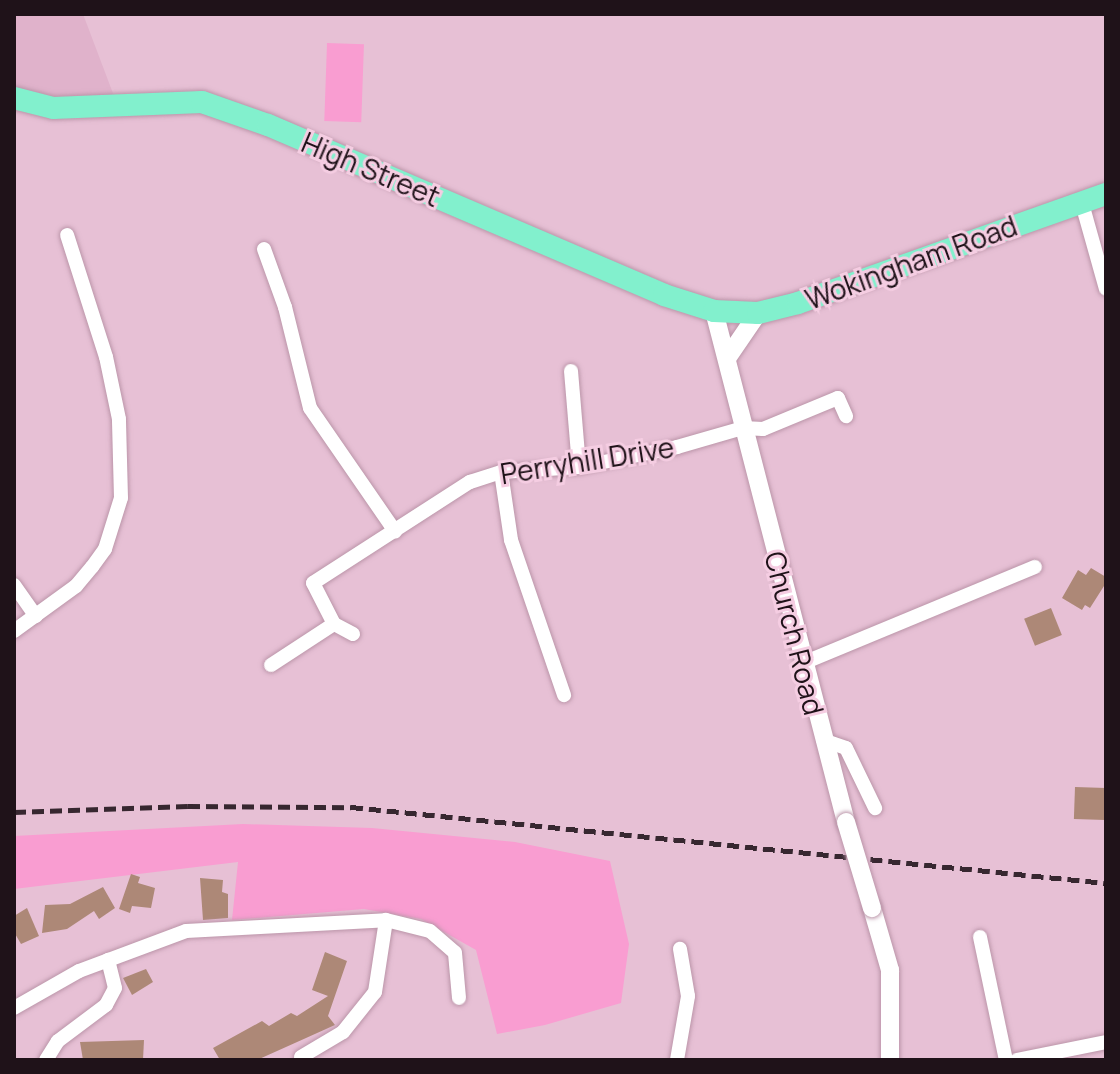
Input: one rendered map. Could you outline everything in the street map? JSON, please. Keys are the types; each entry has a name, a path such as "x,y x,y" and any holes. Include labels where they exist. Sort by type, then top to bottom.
{"main road":[{"name":"High Street","path":"14,98 53,108 202,102 268,125 664,295 714,311"},
{"name":"Wokingham Road","path":"714,311 758,313 798,303 1081,200 1106,194"}],"street":[{"path":"1081,200 1106,289"},
{"path":"14,631 76,586 92,567 105,549 121,498 119,419 106,357 67,235"},
{"path":"264,249 285,307 310,408 395,531"},
{"name":"Church Road","path":"714,311 823,740 890,970 890,1060"},
{"path":"728,357 758,313"},
{"path":"571,371 579,467"},
{"name":"Perryhill Drive","path":"334,624 313,583 470,482 501,472 579,467 677,447 743,428 763,429 838,398 846,416"},
{"path":"501,472 511,540 564,695"},
{"path":"803,663 1035,567"},
{"path":"14,585 36,616"},
{"path":"271,665 334,624 353,634"},
{"path":"823,740 846,748 875,808"},
{"path":"301,1057 343,1032 375,992 386,920"},
{"path":"14,1008 79,971 186,931 386,920 430,931 455,953 459,998"},
{"path":"980,937 1006,1060"},
{"path":"677,1060 688,996 680,949"},
{"path":"46,1060 58,1041 106,1005 115,988 108,960"},
{"path":"1017,1060 1039,1058 1106,1042"}],"shaded area":[{"path":"14,14 83,14 114,96 54,98 14,88"},
{"path":"327,43 364,44 361,122 324,121"},
{"path":"243,824 372,828 515,842 610,861 629,944 621,1003 545,1025 497,1034 476,950 421,919 364,909 232,920 238,862 14,889 14,836"}],"building":[{"path":"1091,568 1106,577 1090,608 1085,605 1082,610 1062,598 1078,570 1086,575"},
{"path":"1051,608 1062,635 1035,646 1024,619"},
{"path":"1075,787 1106,788 1105,820 1074,819"},
{"path":"131,874 140,877 138,883 155,888 151,908 132,906 130,913 119,909"},
{"path":"200,878 223,880 222,892 228,894 228,918 203,920"},
{"path":"103,887 115,908 99,919 94,911 67,929 42,933 45,905 70,904"},
{"path":"27,908 39,936 21,944 14,932 14,916"},
{"path":"325,952 347,961 328,1016 335,1025 257,1060 220,1060 213,1048 262,1021 269,1026 291,1013 297,1016 328,996 312,990"},
{"path":"146,969 153,982 132,995 123,978"},
{"path":"144,1040 143,1060 83,1060 80,1042"}],"railway":[{"path":"14,812 188,806 351,807 1106,883"}]}
